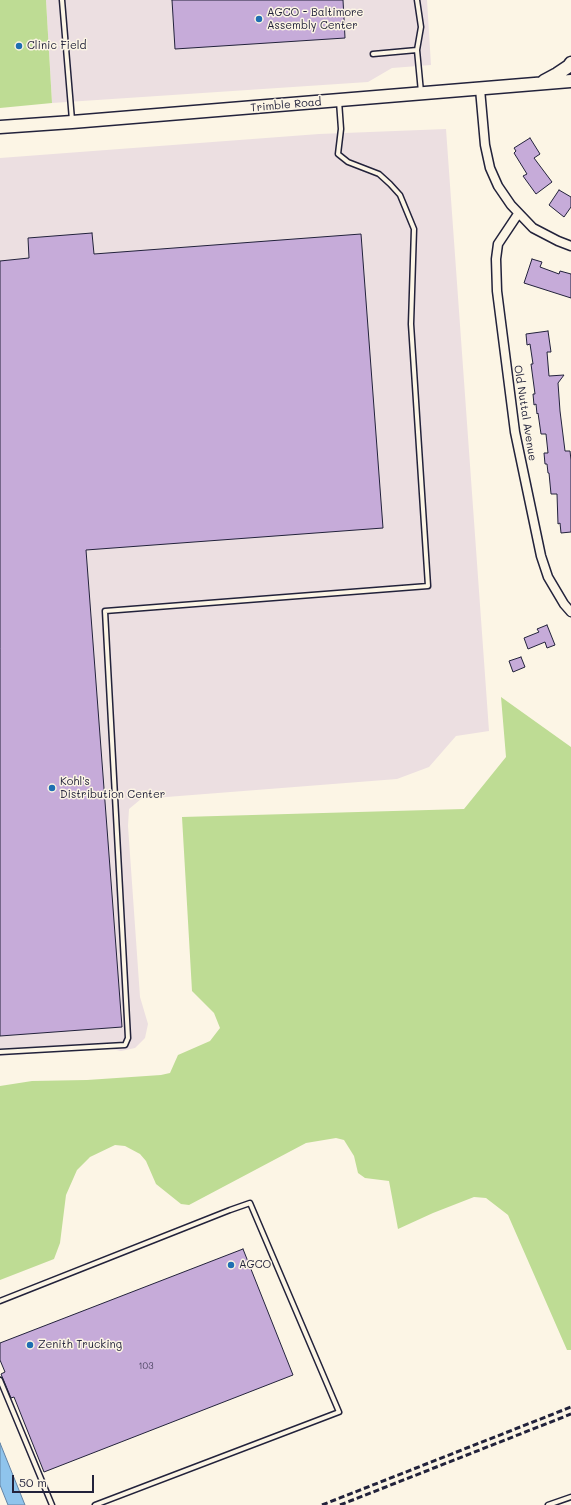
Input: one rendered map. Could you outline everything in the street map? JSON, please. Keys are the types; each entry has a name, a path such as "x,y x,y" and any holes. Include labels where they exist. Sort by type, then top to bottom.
{"street":[{"path":"537,84 557,74 571,63"},
{"name":"Trimble Road","path":"0,127 339,101 571,81"},
{"path":"553,82 571,85"},
{"path":"480,89 485,144 490,168 498,186 518,214 533,228 571,246"},
{"name":"Old Nuttal Avenue","path":"518,214 498,244 496,259 497,291 515,432 541,556 548,577 564,604 571,612"}],"lane":[{"path":"62,0 72,122"},
{"path":"417,0 421,27 417,50 421,94"},
{"path":"373,54 417,50"},
{"path":"0,1052 125,1044 128,1038 105,611 428,586 412,324 414,229 400,195 390,184 379,174 348,162 338,154 341,130 339,101"},
{"path":"0,1301 250,1203 339,1412 95,1505"},
{"path":"0,1380 52,1505"},
{"path":"548,1505 571,1497"}],"shaded area":[{"path":"46,0 427,0 431,65 392,68 368,82 52,103"},
{"name":"Kohl's Distribution Center","path":"446,129 489,731 456,736 429,767 397,779 141,799 129,809 128,826 140,997 148,1024 145,1038 135,1048 121,1051 106,1048 0,1056 0,158 319,134"}],"green space":[{"name":"Clinic Field","path":"0,0 46,0 52,103 0,108"},
{"path":"501,697 571,747 571,1350 567,1350 508,1215 486,1198 474,1197 398,1229 389,1181 365,1178 358,1173 354,1156 344,1140 336,1138 306,1143 189,1205 181,1204 156,1184 146,1161 140,1154 125,1146 115,1145 90,1157 77,1170 66,1195 60,1243 54,1259 0,1280 0,1086 32,1081 87,1080 161,1075 170,1073 178,1055 210,1041 220,1028 214,1013 192,991 182,817 464,809 506,757"}],"water":[{"path":"0,1443 25,1505 8,1505 0,1485"}],"building":[{"name":"AGCO - Baltimore Assembly Center","path":"172,0 343,0 345,38 175,49"},
{"path":"530,138 540,154 534,158 552,182 536,194 523,176 527,174 514,153 516,151 514,148"},
{"path":"559,190 571,197 571,207 564,217 549,205"},
{"name":"Kohl's Distribution Center","path":"92,233 94,254 361,234 383,528 86,550 122,1027 0,1036 0,261 29,258 28,238"},
{"path":"532,259 542,262 540,267 559,274 560,271 571,274 571,298 524,283"},
{"path":"548,331 551,352 547,352 549,376 564,375 558,383 560,411 565,451 570,451 571,460 571,532 561,533 560,523 558,524 557,494 551,494 549,473 547,464 545,464 544,453 548,453 546,434 541,434 536,404 534,405 533,394 535,394 531,364 533,364 530,344 527,345 526,334"},
{"path":"547,625 555,645 547,648 545,642 528,649 524,638 539,632 537,629"},
{"path":"521,657 525,667 513,672 509,661"},
{"path":"243,1249 293,1375 44,1472 14,1397 11,1398 1,1374 5,1372 0,1360 0,1343"}],"railway":[{"path":"322,1505 571,1407"},
{"path":"340,1505 571,1414"}],"place":[{"name":"AGCO - Baltimore Assembly Center","path":"259,19"},
{"name":"Clinic Field","path":"19,46"},
{"name":"Kohl's Distribution Center","path":"52,788"},
{"name":"AGCO","path":"231,1265"},
{"name":"Zenith Trucking","path":"30,1345"}]}
